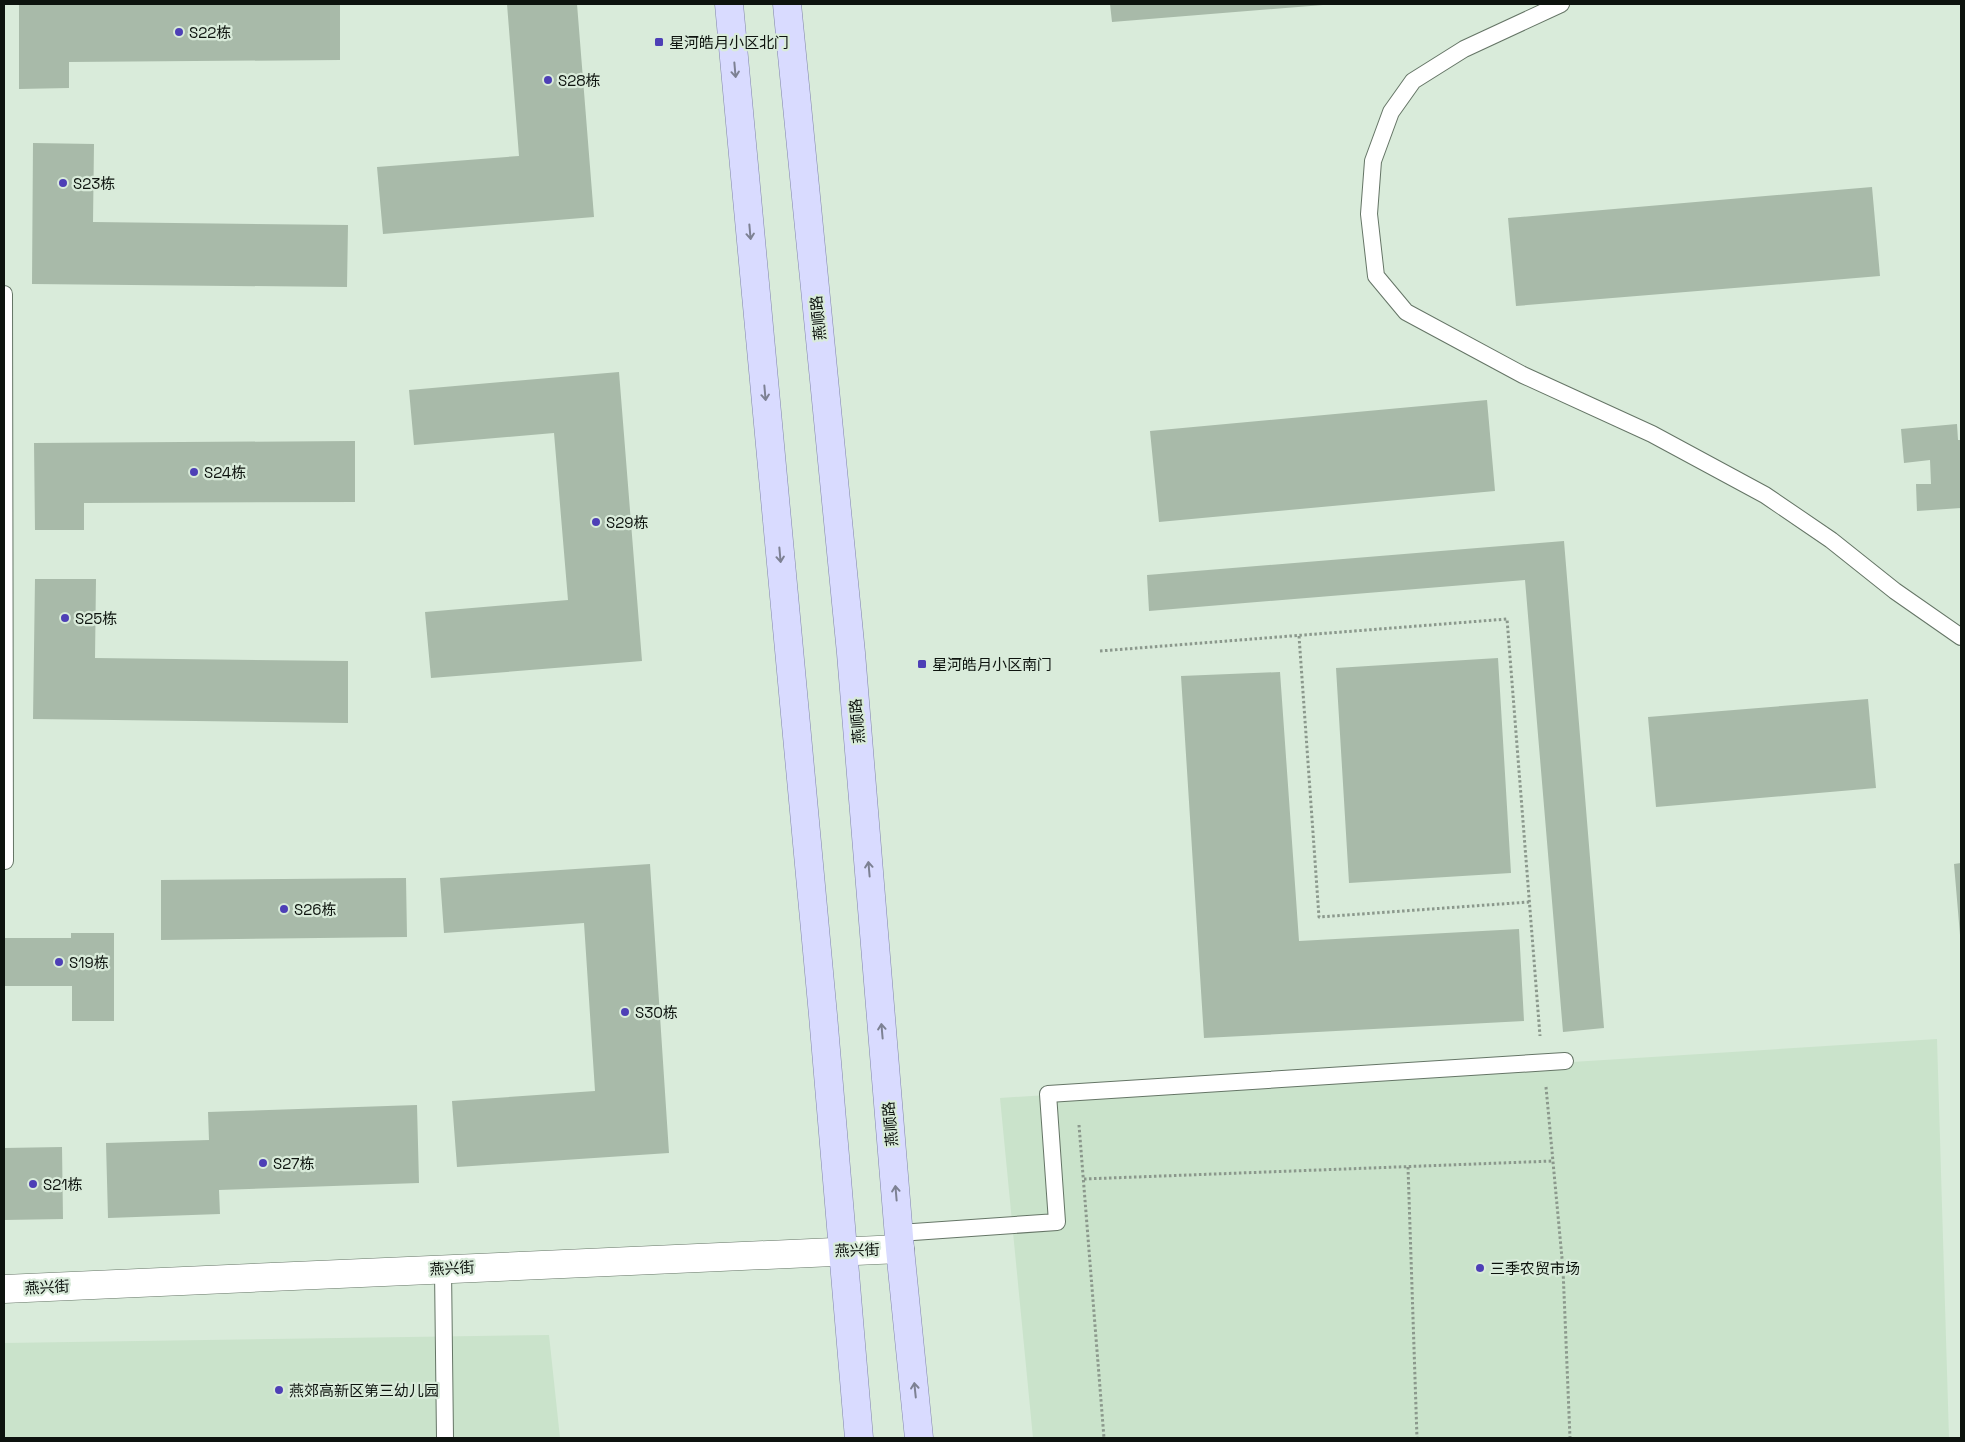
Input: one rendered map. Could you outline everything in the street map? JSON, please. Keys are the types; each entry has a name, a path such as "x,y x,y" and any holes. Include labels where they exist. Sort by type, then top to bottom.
{"main road":[{"path":"729,4 822,1006 859,1438"},
{"name":"燕顺路","path":"787,4 850,643 900,1241 920,1438"}],"street":[{"name":"燕兴街","path":"4,1288 843,1251 900,1241"}],"lane":[{"path":"1561,4 1464,49 1412,81 1391,112 1373,161 1369,214 1376,276 1406,312 1420,320 1523,375 1652,434 1765,495 1831,540 1895,591 1961,637"},
{"path":"4,294 4,861"},
{"path":"900,1241 1057,1222 1048,1094 1565,1061"},
{"path":"443,1269 445,1438"}],"path":[{"path":"1100,651 1507,619 1542,1062 1563,1270 1570,1438"},
{"path":"1299,636 1319,917 1529,902"},
{"path":"1077,1092 1104,1438"},
{"path":"1084,1179 1553,1161"},
{"path":"1408,1167 1417,1438"}],"shaded area":[{"name":"三季农贸市场","path":"1937,1039 1949,1438 1033,1438 1000,1098"},
{"name":"燕郊高新区第三幼儿园","path":"549,1335 560,1438 4,1438 4,1343"}],"building":[{"name":"S22栋","path":"19,4 340,4 340,60 69,62 69,88 19,89"},
{"name":"S28栋","path":"507,4 577,4 594,217 383,234 377,167 519,156"},
{"path":"1110,4 1323,4 1323,5 1112,22"},
{"name":"S23栋","path":"33,143 94,144 93,222 348,225 347,287 32,284"},
{"path":"1872,187 1880,276 1516,306 1508,218"},
{"name":"S29栋","path":"619,372 642,661 431,678 425,612 568,600 554,433 414,445 409,390"},
{"path":"1487,400 1495,491 1159,522 1150,431"},
{"path":"1957,424 1958,440 1961,440 1961,508 1917,511 1916,484 1931,484 1930,460 1904,463 1901,429"},
{"name":"S24栋","path":"355,441 355,502 84,503 84,530 35,530 34,443"},
{"path":"1564,541 1604,1028 1563,1032 1525,580 1149,611 1147,575"},
{"name":"S25栋","path":"35,579 96,579 95,658 348,661 348,723 33,719"},
{"path":"1498,658 1511,873 1349,883 1336,668"},
{"path":"1280,672 1299,941 1519,929 1524,1021 1204,1038 1181,676"},
{"path":"1868,699 1876,788 1656,807 1648,717"},
{"path":"1961,863 1961,935 1960,935 1954,864"},
{"name":"S30栋","path":"650,864 669,1153 457,1167 452,1101 595,1091 584,923 444,933 440,878"},
{"name":"S26栋","path":"406,878 407,937 161,940 161,880"},
{"name":"S19栋","path":"71,933 114,933 114,1021 72,1021 72,986 4,986 4,938 71,938"},
{"name":"S27栋","path":"417,1105 419,1183 219,1190 220,1214 108,1218 106,1143 209,1140 208,1112"},
{"name":"S21栋","path":"62,1147 63,1219 4,1220 4,1148"}],"place":[{"name":"S22栋","path":"179,32"},
{"name":"星河皓月小区北门","path":"659,42"},
{"name":"S28栋","path":"548,80"},
{"name":"S23栋","path":"63,183"},
{"name":"S24栋","path":"194,472"},
{"name":"S29栋","path":"596,522"},
{"name":"S25栋","path":"65,618"},
{"name":"星河皓月小区南门","path":"922,664"},
{"name":"S26栋","path":"284,909"},
{"name":"S19栋","path":"59,962"},
{"name":"S30栋","path":"625,1012"},
{"name":"S27栋","path":"263,1163"},
{"name":"S21栋","path":"33,1184"},
{"name":"三季农贸市场","path":"1480,1268"},
{"name":"燕郊高新区第三幼儿园","path":"279,1390"}]}
